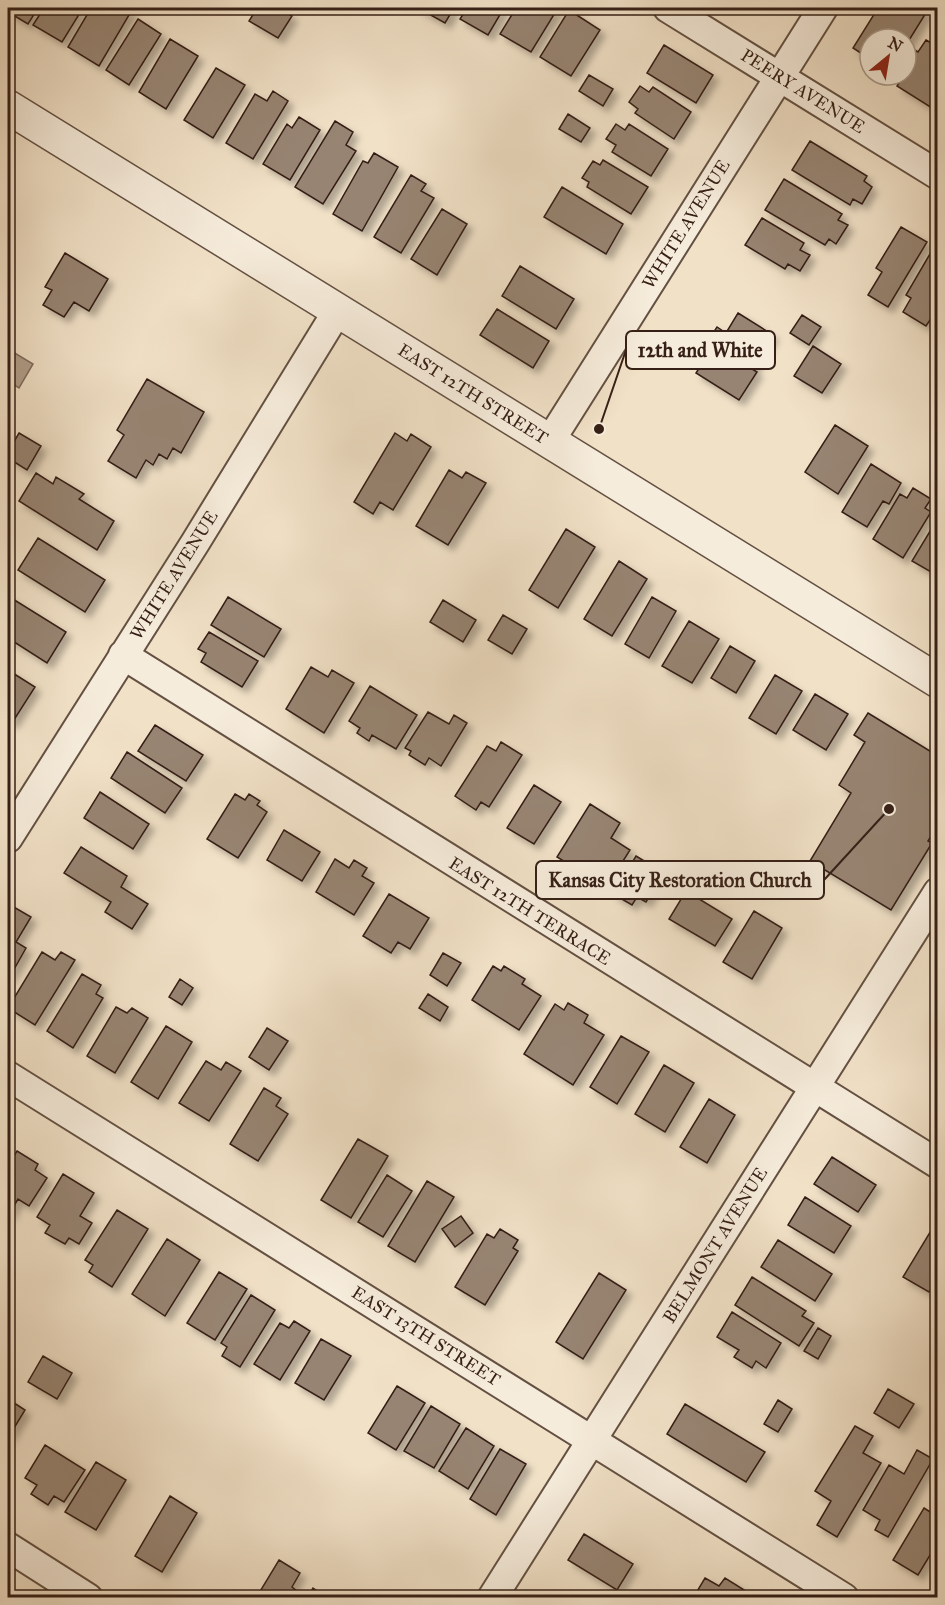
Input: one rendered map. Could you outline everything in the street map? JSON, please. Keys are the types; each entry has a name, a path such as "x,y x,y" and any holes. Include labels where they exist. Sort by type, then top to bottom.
{"street":[{"name":"PEERY AVENUE","path":"668,8 938,175"},
{"name":"WHITE AVENUE","path":"550,441 823,8"},
{"name":"EAST 12TH STREET","path":"8,107 938,681"},
{"name":"WHITE AVENUE","path":"8,838 338,310"},
{"name":"EAST 12TH TERRACE","path":"123,655 938,1164"},
{"name":"BELMONT AVENUE","path":"492,1598 938,892"},
{"name":"EAST 13TH STREET","path":"8,1076 844,1598"},
{"path":"8,1547 88,1598"}],"shaded area":[{"path":"8,349 33,364 19,388 8,381"}],"building":[{"path":"8,8 38,8 28,24 8,12"},
{"path":"44,8 83,8 62,42 33,25"},
{"path":"91,8 132,10 99,66 68,47"},
{"path":"257,8 278,8 292,16 278,38 249,21"},
{"path":"418,8 454,8 445,23"},
{"path":"467,8 504,8 488,35 460,19"},
{"path":"516,8 558,8 531,52 500,34"},
{"path":"878,8 929,8 917,27 866,27"},
{"path":"569,10 600,30 571,76 540,57"},
{"path":"138,19 161,34 129,85 106,70"},
{"path":"170,39 198,56 166,109 139,92"},
{"path":"858,40 858,51 853,48"},
{"path":"926,40 938,47 938,100 932,108 899,87 918,87 918,52"},
{"path":"664,45 713,75 696,103 647,73"},
{"path":"216,68 245,85 213,138 184,120"},
{"path":"589,75 613,89 603,106 579,91"},
{"path":"640,86 649,92 653,87 691,112 674,139 635,113 638,109 629,102"},
{"path":"273,91 288,101 253,159 226,143 255,94 267,101"},
{"path":"568,114 590,128 581,142 559,129"},
{"path":"299,117 320,130 290,180 263,164 287,124 292,128"},
{"path":"335,121 353,132 346,145 356,151 323,204 295,187"},
{"path":"616,124 625,130 629,124 668,149 651,176 612,152 616,145 606,139"},
{"path":"810,141 867,176 864,181 872,187 862,204 853,199 850,205 792,170"},
{"path":"374,153 398,167 362,231 333,214 363,161 368,163"},
{"path":"603,160 648,187 631,214 587,187 589,182 582,178 593,161 600,165"},
{"path":"411,175 426,184 421,191 434,198 401,253 374,237"},
{"path":"784,179 842,214 838,220 848,225 836,244 829,239 825,245 765,210"},
{"path":"562,187 623,224 606,254 544,217"},
{"path":"442,209 467,224 437,275 411,259"},
{"path":"762,218 804,243 800,250 810,255 800,271 788,264 785,269 745,245"},
{"path":"901,227 927,242 888,307 868,295 882,272 876,268"},
{"path":"934,247 938,249 938,308 926,326 903,312 911,298 906,295"},
{"path":"65,253 108,279 89,311 74,302 64,317 43,305 52,290 45,287"},
{"path":"520,266 574,299 556,329 502,296"},
{"path":"497,309 549,341 533,368 480,335"},
{"path":"738,313 773,335 752,369 757,372 739,400 696,373 708,354 702,350 717,327 726,333"},
{"path":"802,315 821,327 809,345 790,333"},
{"path":"813,346 841,364 822,393 794,376"},
{"path":"147,379 204,412 181,453 173,448 167,459 159,454 153,465 146,460 136,478 108,461 124,435 117,430"},
{"path":"835,425 868,446 838,494 805,472"},
{"path":"19,433 41,446 27,470 8,458 8,452"},
{"path":"395,433 407,441 411,434 431,447 393,510 380,502 373,514 354,502"},
{"path":"871,464 901,483 889,504 883,501 867,527 842,512"},
{"path":"449,470 462,478 466,472 486,483 448,545 416,526"},
{"path":"36,473 53,484 56,477 84,494 79,499 114,521 97,550 19,501"},
{"path":"913,488 931,499 925,508 931,512 903,558 873,539 900,494 907,498"},
{"path":"938,518 938,576 912,561"},
{"path":"566,529 595,547 558,608 529,590"},
{"path":"38,538 105,580 85,612 18,570"},
{"path":"619,561 647,579 612,636 584,619"},
{"path":"8,596 66,632 47,663 8,638"},
{"path":"228,597 281,629 264,657 211,625"},
{"path":"652,597 676,611 649,658 625,644"},
{"path":"443,600 476,620 463,642 430,622"},
{"path":"503,615 527,629 512,654 488,640"},
{"path":"689,621 719,639 692,683 662,666"},
{"path":"209,632 258,661 242,687 201,662 206,653 198,649"},
{"path":"730,646 755,661 736,693 711,678"},
{"path":"311,667 328,677 332,670 354,683 324,733 286,709"},
{"path":"8,670 35,687 12,723 8,720"},
{"path":"775,675 802,691 776,734 749,718"},
{"path":"370,686 417,715 396,749 372,735 369,741 357,733 360,728 349,721"},
{"path":"815,694 848,714 826,750 793,730"},
{"path":"428,712 449,724 454,715 467,723 441,766 429,758 425,765 409,755 411,751 405,748"},
{"path":"868,713 938,756 938,825 928,841 932,843 891,910 810,861 851,793 839,785 865,742 854,735"},
{"path":"155,725 203,755 186,781 138,751"},
{"path":"501,742 522,755 489,807 481,802 476,810 455,796 487,746 496,751"},
{"path":"127,752 182,788 165,813 111,778"},
{"path":"534,785 561,802 534,844 507,828"},
{"path":"100,792 149,824 133,849 84,818"},
{"path":"235,794 245,800 249,794 260,801 257,805 267,812 238,858 207,839"},
{"path":"590,804 620,823 611,838 630,850 611,880 584,864 580,871 557,857"},
{"path":"284,830 320,852 302,881 267,860"},
{"path":"81,847 127,876 121,887 148,904 132,929 105,912 111,902 64,873"},
{"path":"636,856 664,873 646,902 637,897 632,905 613,894"},
{"path":"335,859 349,868 354,860 367,868 362,876 374,883 354,915 316,892"},
{"path":"686,891 732,919 715,946 669,919"},
{"path":"389,894 429,918 410,949 398,942 391,953 363,936"},
{"path":"12,906 31,917 16,942 26,948 8,980 8,913"},
{"path":"754,911 782,928 752,979 723,962"},
{"path":"42,952 55,960 61,952 75,960 35,1025 8,1008"},
{"path":"443,953 461,963 447,986 430,975"},
{"path":"493,966 501,971 504,966 525,979 522,984 541,996 519,1030 472,1000"},
{"path":"82,974 101,985 96,994 103,998 73,1048 47,1031"},
{"path":"180,979 193,988 182,1005 169,997"},
{"path":"428,994 448,1007 440,1021 419,1008"},
{"path":"568,1003 588,1015 584,1023 604,1035 573,1085 524,1054 555,1004 564,1010"},
{"path":"116,1007 127,1013 132,1008 148,1018 115,1073 87,1056"},
{"path":"166,1026 192,1042 158,1099 131,1082"},
{"path":"267,1028 288,1041 269,1070 249,1057"},
{"path":"621,1036 649,1052 617,1104 590,1087"},
{"path":"206,1061 221,1070 226,1062 241,1071 209,1121 179,1103"},
{"path":"664,1065 694,1083 665,1132 635,1114"},
{"path":"264,1088 281,1098 276,1106 288,1114 258,1161 230,1144"},
{"path":"709,1099 735,1115 707,1163 680,1147"},
{"path":"358,1139 388,1156 351,1218 321,1200"},
{"path":"17,1151 38,1164 35,1170 47,1178 29,1206 18,1199 8,1216 8,1152 14,1156"},
{"path":"832,1157 876,1185 858,1212 814,1184"},
{"path":"63,1174 94,1193 80,1216 92,1223 79,1244 69,1238 65,1244 45,1233 50,1225 37,1217"},
{"path":"387,1175 412,1191 383,1237 358,1222"},
{"path":"427,1181 454,1197 415,1262 388,1246"},
{"path":"805,1197 851,1226 834,1253 788,1225"},
{"path":"117,1210 148,1229 112,1287 89,1272 93,1265 85,1260"},
{"path":"461,1216 473,1233 455,1247 442,1229"},
{"path":"500,1229 518,1240 513,1248 518,1251 485,1305 455,1287 487,1234 494,1238"},
{"path":"932,1229 938,1232 938,1278 929,1292 903,1277"},
{"path":"167,1239 200,1260 165,1316 132,1294"},
{"path":"778,1240 832,1274 815,1301 761,1267"},
{"path":"219,1272 247,1289 215,1340 187,1323"},
{"path":"599,1273 626,1290 583,1359 556,1342"},
{"path":"752,1277 806,1311 802,1316 814,1323 799,1346 735,1305"},
{"path":"251,1295 275,1310 240,1367 222,1356 227,1347 221,1343"},
{"path":"732,1312 781,1343 766,1368 756,1361 752,1368 734,1357 739,1350 717,1337"},
{"path":"294,1321 310,1331 280,1380 254,1364 280,1323 289,1328"},
{"path":"818,1328 831,1336 818,1359 804,1351"},
{"path":"321,1339 351,1356 324,1400 295,1383"},
{"path":"43,1356 72,1373 57,1399 28,1382"},
{"path":"397,1386 425,1403 396,1450 368,1433"},
{"path":"888,1389 914,1404 899,1428 874,1413"},
{"path":"8,1399 25,1410 8,1438"},
{"path":"778,1400 792,1409 778,1432 764,1424"},
{"path":"685,1404 765,1452 746,1482 667,1434"},
{"path":"431,1406 460,1424 434,1468 404,1451"},
{"path":"855,1426 873,1436 863,1453 881,1463 837,1537 817,1525 831,1501 815,1491"},
{"path":"466,1428 494,1446 468,1489 439,1471"},
{"path":"45,1445 85,1470 64,1502 54,1496 48,1505 31,1494 37,1485 25,1478"},
{"path":"500,1449 526,1464 496,1515 470,1499"},
{"path":"917,1450 933,1459 888,1537 875,1530 880,1520 863,1510 889,1465 904,1474"},
{"path":"96,1462 126,1480 96,1530 65,1512"},
{"path":"170,1496 197,1513 162,1572 135,1556"},
{"path":"924,1508 938,1517 938,1542 918,1575 893,1560"},
{"path":"584,1534 633,1564 617,1590 568,1560"},
{"path":"279,1560 300,1573 292,1587 297,1591 294,1598 256,1598"},
{"path":"705,1578 719,1586 725,1578 749,1593 746,1598 693,1598"},
{"path":"313,1588 328,1598 307,1598"}],"place":[{"name":"12th and White","path":"599,429"},
{"name":"Kansas City Restoration Church","path":"889,809"}]}
